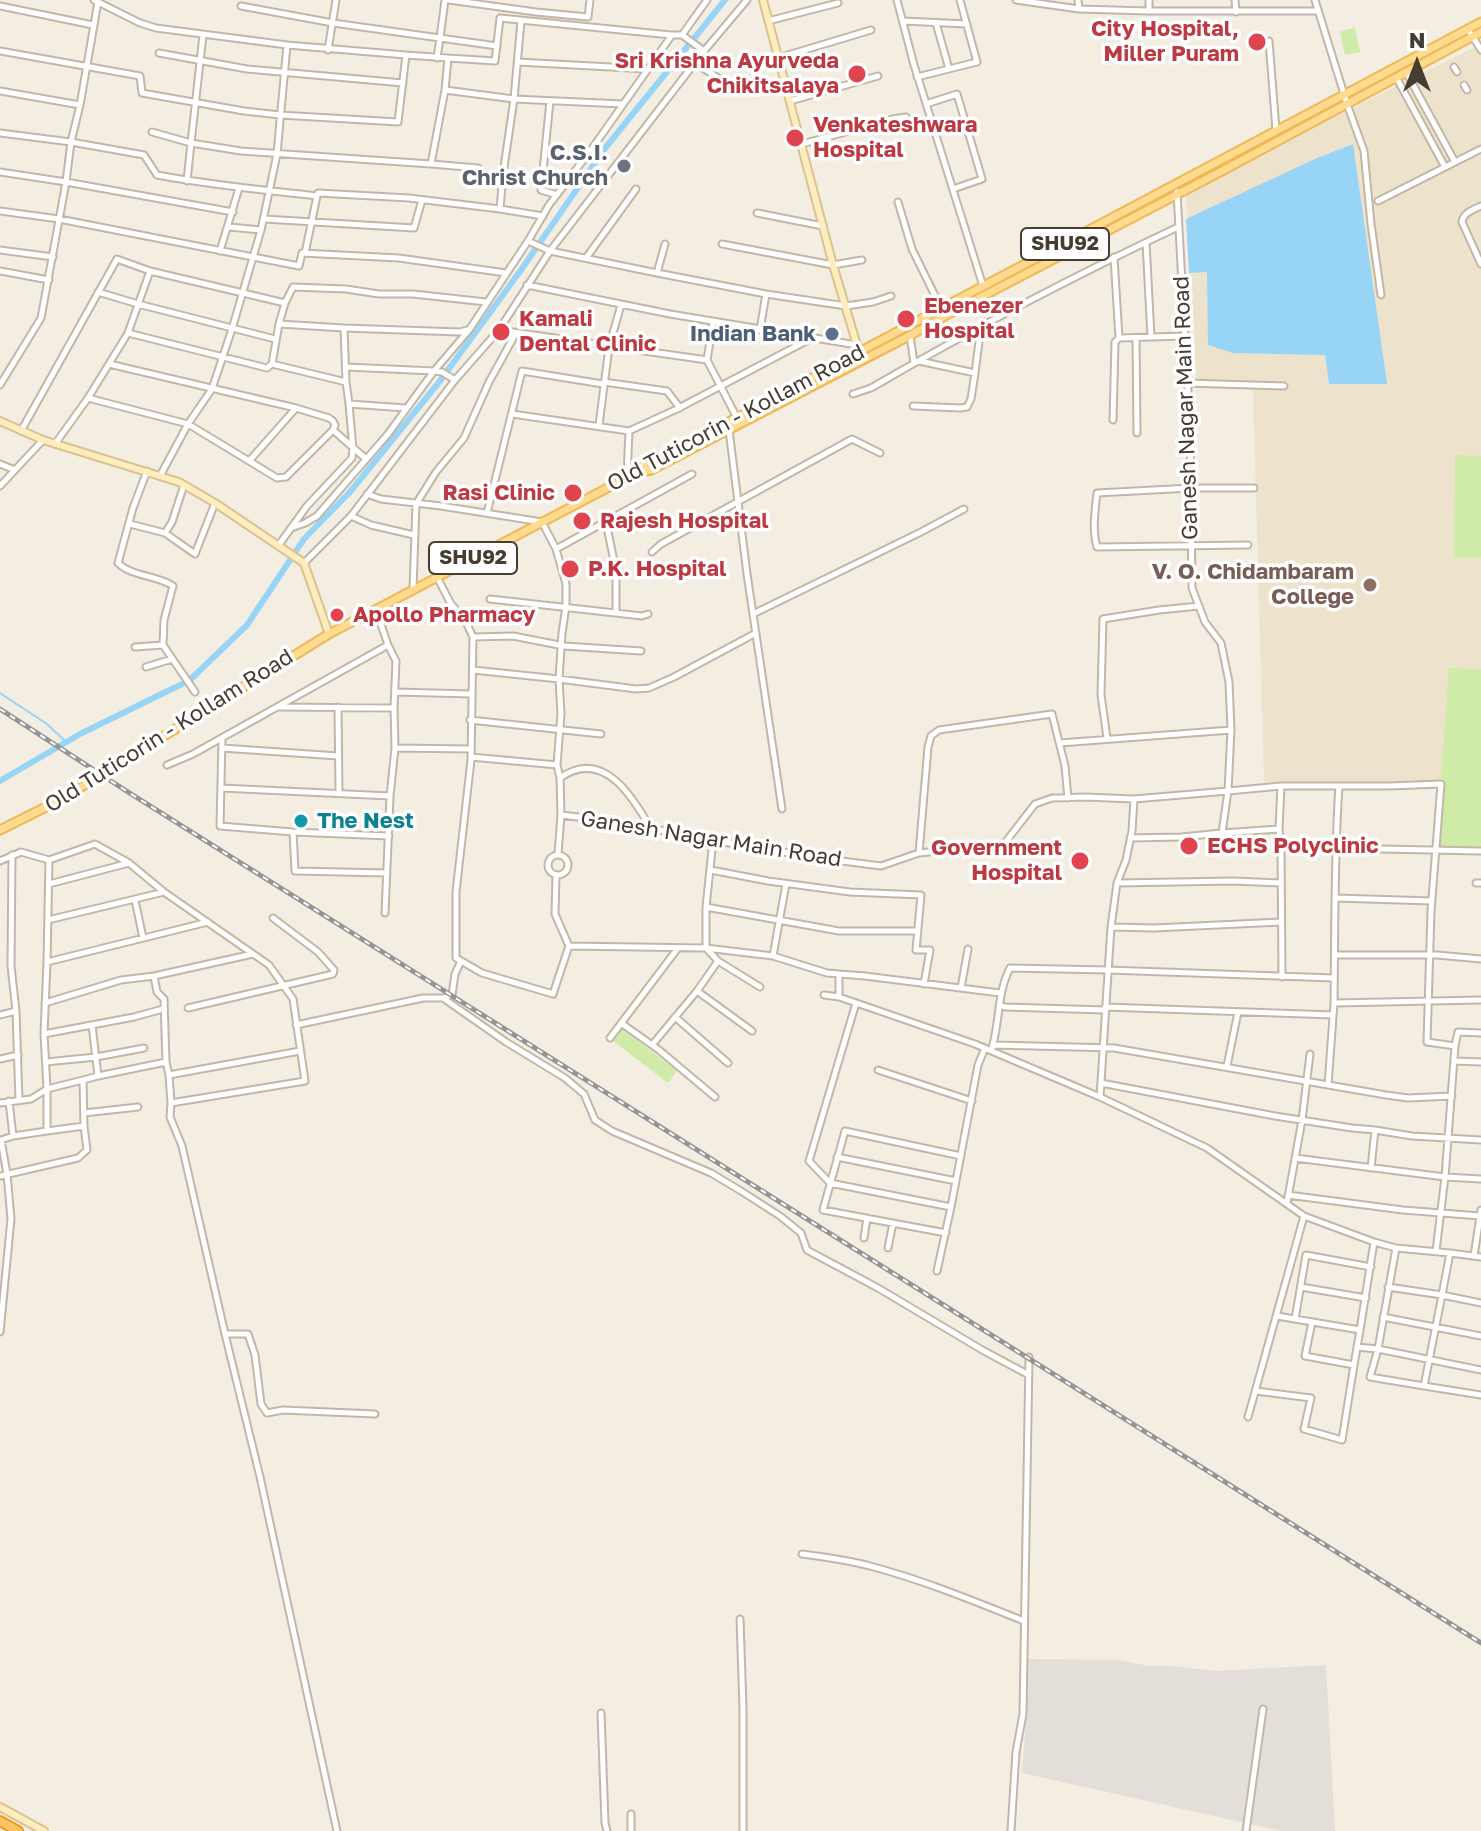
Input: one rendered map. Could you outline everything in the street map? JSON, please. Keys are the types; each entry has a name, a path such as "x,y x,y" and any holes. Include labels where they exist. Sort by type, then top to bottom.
{"highway":[{"path":"0,1821 18,1831"}],"main road":[{"name":"Old Tuticorin - Kollam Road","path":"0,830 70,795 329,634 636,473 647,462 737,418 858,348 943,313 983,287 1176,184 1276,131 1346,99 1470,33 1481,22"},
{"path":"636,473 651,470 909,336 943,313 1177,194 1346,99 1396,77 1470,33 1481,32"}],"street":[{"path":"328,50 336,0"},
{"path":"437,58 447,0 588,17"},
{"path":"507,8 508,0"},
{"path":"587,27 590,0"},
{"path":"682,35 707,0"},
{"path":"302,561 351,516 455,380 499,330 550,251 747,0"},
{"path":"527,285 858,348 763,0"},
{"path":"897,0 917,77 983,287"},
{"path":"917,77 977,62 960,0"},
{"path":"1016,0 1079,9 1317,11"},
{"path":"1076,0 1079,9"},
{"path":"1149,0 1149,11"},
{"path":"1190,11 1191,0"},
{"path":"1235,0 1236,12"},
{"path":"1315,0 1364,151 1381,295"},
{"path":"0,385 41,318 96,1 156,28 328,50 495,61 500,18 682,35 704,51"},
{"path":"768,21 838,3"},
{"path":"0,6 93,25"},
{"path":"241,6 333,23 497,46"},
{"path":"500,209 521,21"},
{"path":"903,21 967,24"},
{"path":"936,23 949,69"},
{"path":"778,58 871,30"},
{"path":"1470,33 1481,50"},
{"path":"187,181 203,35"},
{"path":"291,528 317,516 388,434 434,371 469,330 506,273 534,244 543,216 672,35"},
{"path":"1269,41 1276,131"},
{"path":"160,476 188,424 212,389 243,292 264,219 277,154 287,45"},
{"path":"0,51 140,76 142,93 280,115 398,122 406,55"},
{"path":"159,53 247,69 403,83"},
{"path":"431,164 448,58"},
{"path":"518,62 647,69"},
{"path":"695,63 720,79"},
{"path":"1406,71 1455,162"},
{"path":"790,101 878,76"},
{"path":"1396,77 1445,167"},
{"path":"445,90 514,99 623,104"},
{"path":"0,91 80,105"},
{"path":"926,104 957,94 982,179 953,189"},
{"path":"550,101 541,190 557,195"},
{"path":"802,144 906,117"},
{"path":"152,132 191,143 241,151 478,168"},
{"path":"0,133 144,155 157,175 187,181 317,196 318,193 422,200 543,216"},
{"path":"1378,201 1481,149"},
{"path":"0,172 233,212"},
{"name":"Ganesh Nagar Main Road","path":"561,815 881,866 919,853 1004,844 1035,804 1052,798 1134,799 1228,791 1231,730 1229,682 1221,643 1205,622 1192,588 1191,488 1176,184"},
{"path":"220,251 239,188"},
{"path":"586,258 636,189"},
{"path":"0,211 59,219 299,266 302,253 305,253 317,196"},
{"path":"264,219 414,228 422,200"},
{"path":"898,202 912,249 943,313"},
{"path":"1481,206 1469,212 1462,222 1481,264"},
{"path":"757,213 823,226"},
{"path":"229,227 261,230"},
{"path":"853,394 871,388 981,326 1178,227"},
{"path":"1146,242 1151,337"},
{"path":"534,244 550,251 657,273 846,306 891,296"},
{"path":"657,273 665,244"},
{"path":"722,244 833,265 862,260"},
{"path":"0,250 53,257"},
{"path":"305,253 399,258 506,273"},
{"path":"1113,420 1115,342 1119,338 1114,257"},
{"path":"21,431 117,259 150,271 285,303"},
{"path":"0,271 49,280"},
{"path":"55,444 128,333 150,271"},
{"path":"128,333 267,368 272,364 279,324 293,287 486,302"},
{"path":"98,292 276,339"},
{"path":"760,330 766,294"},
{"path":"598,426 609,347 621,305"},
{"path":"713,322 707,360 737,418"},
{"path":"279,324 469,330"},
{"path":"913,406 967,407 971,399 981,326"},
{"path":"280,547 307,506 352,458 344,328"},
{"path":"499,330 707,360"},
{"path":"413,590 416,504 436,472 464,438 489,382 516,333"},
{"path":"909,336 916,362"},
{"path":"1119,338 1184,336"},
{"path":"512,414 629,431 680,408 811,338"},
{"path":"1136,338 1137,433"},
{"path":"916,362 975,373"},
{"path":"88,398 188,424 277,478 286,477 335,425 329,418 296,408 109,364"},
{"path":"272,364 346,382"},
{"path":"346,367 434,371 455,380"},
{"path":"487,513 522,371 667,391 680,408"},
{"path":"1186,383 1284,386"},
{"path":"349,404 407,408"},
{"path":"250,460 296,408"},
{"path":"0,421 43,440 184,485 215,503 302,561 329,634"},
{"path":"729,429 782,809"},
{"path":"333,430 365,458"},
{"path":"627,477 629,431"},
{"path":"652,552 661,544 852,439 880,453"},
{"path":"0,486 43,440"},
{"path":"0,464 15,470"},
{"path":"147,471 118,563 123,569 164,579 173,586 164,620 163,645 195,692"},
{"path":"556,549 692,474"},
{"path":"165,533 172,522 184,485"},
{"path":"1248,545 1097,547 1097,493 1254,488"},
{"path":"367,494 381,499 542,522 556,549 566,584 559,679 561,714 557,765 561,815 558,854"},
{"path":"130,524 165,533 195,554 215,503"},
{"path":"753,614 964,509"},
{"path":"351,516 371,525 414,535"},
{"path":"606,522 616,571 616,613"},
{"path":"437,577 473,637 471,753 456,892 456,958 482,973 553,994 569,946 555,914 556,875"},
{"path":"490,599 642,616 648,614"},
{"path":"1107,738 1101,695 1102,621 1131,614 1199,606"},
{"path":"376,610 396,661 395,748 385,913"},
{"path":"473,670 649,688 756,633"},
{"path":"473,637 513,636 561,645 641,651"},
{"path":"135,647 163,645"},
{"path":"167,765 193,754 388,645"},
{"path":"146,667 172,659"},
{"path":"396,692 471,694"},
{"path":"278,707 394,708"},
{"path":"338,707 339,793"},
{"path":"919,853 928,747 931,736 939,730 1052,714 1065,766 1068,798"},
{"path":"470,720 601,734"},
{"path":"1060,743 1231,730"},
{"path":"222,738 220,826 389,836"},
{"path":"222,748 338,756"},
{"path":"395,748 471,753 557,765"},
{"path":"560,778 571,770 596,769 615,779 633,797 651,829"},
{"path":"1222,833 1228,791 1281,786 1441,784 1432,901 1427,1042 1455,1046"},
{"path":"1281,786 1282,977"},
{"path":"1328,1085 1336,955 1335,847 1339,786"},
{"path":"221,788 390,796"},
{"path":"1100,1097 1111,927 1117,883 1130,838 1134,799"},
{"path":"1130,838 1279,829"},
{"path":"293,832 295,871 387,873"},
{"path":"713,840 706,907 706,948 718,961 760,987"},
{"path":"0,861 21,852 49,860 95,844 129,863 164,892 269,965 293,999 305,1081 171,1103"},
{"path":"1281,847 1481,851"},
{"path":"558,854 566,858 568,866 564,873 556,875 548,864 550,858 558,854"},
{"path":"12,855 11,966 19,1101"},
{"path":"47,1131 44,1034 49,860"},
{"path":"49,884 129,863"},
{"path":"711,870 850,892 921,895 916,950 930,950 924,984"},
{"path":"1117,883 1280,883"},
{"path":"773,956 786,884"},
{"path":"48,920 164,892"},
{"path":"1336,898 1432,901"},
{"path":"135,900 143,938"},
{"path":"0,906 10,903"},
{"path":"706,907 839,931 918,931"},
{"path":"188,1008 333,974 334,970 318,952 273,918"},
{"path":"47,962 208,922"},
{"path":"1111,927 1281,922"},
{"path":"569,946 706,948 773,956 827,973 1000,993"},
{"path":"610,1038 678,948"},
{"path":"961,988 968,949"},
{"path":"45,1003 121,980 154,976 253,954"},
{"path":"1336,955 1481,959"},
{"path":"296,1025 423,998 452,995 455,974 461,961"},
{"path":"652,1045 718,961"},
{"path":"0,968 11,966"},
{"path":"937,1271 978,1065 990,1048 1000,993 1010,968 1334,978"},
{"path":"839,974 839,997"},
{"path":"154,976 157,992 164,999 170,1117 182,1146 260,1477 337,1831"},
{"path":"697,991 752,1031"},
{"path":"824,995 839,997 990,1048 1100,1097 1207,1148 1304,1216 1374,1242 1396,1248 1478,1256 1481,1210"},
{"path":"443,998 565,1078 584,1094 595,1120 612,1131 711,1173 780,1216 801,1233 807,1250 1029,1375"},
{"path":"1334,1003 1481,1000"},
{"path":"856,1003 809,1161 830,1183 951,1207"},
{"path":"1000,1005 1333,1015"},
{"path":"44,1034 163,1009"},
{"path":"0,1015 16,1011"},
{"path":"1227,1067 1238,1012"},
{"path":"675,1017 728,1063"},
{"path":"621,1023 715,1097"},
{"path":"92,1025 98,1076"},
{"path":"1436,1251 1455,1046 1458,1032 1481,1033"},
{"path":"990,1048 1102,1047 1408,1098 1452,1096"},
{"path":"46,1062 144,1048"},
{"path":"169,1075 300,1051"},
{"path":"1287,1203 1310,1054"},
{"path":"0,1059 18,1055"},
{"path":"1454,1061 1481,1062"},
{"path":"0,1103 31,1099 47,1089 166,1062"},
{"path":"878,1070 972,1101"},
{"path":"3,1175 78,1158 87,1150 83,1080"},
{"path":"1101,1083 1352,1128 1412,1136 1481,1140"},
{"path":"9,1101 13,1136"},
{"path":"84,1113 138,1107"},
{"path":"0,1332 11,1219 3,1175 1,1140 84,1126"},
{"path":"1371,1168 1375,1130"},
{"path":"946,1233 823,1210 845,1131 961,1156"},
{"path":"837,1157 956,1181"},
{"path":"1295,1158 1481,1179"},
{"path":"1288,1195 1480,1217"},
{"path":"1248,1417 1304,1216"},
{"path":"864,1238 867,1218"},
{"path":"888,1248 893,1223"},
{"path":"1256,1391 1311,1398 1304,1429 1342,1440 1374,1242"},
{"path":"1396,1248 1370,1377 1481,1395"},
{"path":"1424,1386 1450,1253"},
{"path":"1295,1319 1306,1255 1371,1267"},
{"path":"1301,1287 1366,1298"},
{"path":"1388,1287 1481,1303"},
{"path":"1277,1316 1360,1330"},
{"path":"1383,1317 1481,1336"},
{"path":"1312,1322 1305,1356 1354,1365"},
{"path":"225,1334 248,1334 255,1355 261,1404 267,1413 283,1410 375,1414"},
{"path":"1357,1347 1481,1370"},
{"path":"1011,1831 1016,1752 1023,1714 1029,1357"},
{"path":"802,1554 870,1566 1024,1621"},
{"path":"740,1619 743,1831"},
{"path":"1246,1831 1263,1709"},
{"path":"601,1713 607,1831"},
{"path":"0,1807 44,1831"},
{"path":"631,1814 631,1831"}],"shaded area":[{"name":"V. O. Chidambaram College","path":"1481,44 1481,848 1448,847 1446,783 1264,782 1253,389 1197,388 1186,191"},
{"path":"1028,1659 1116,1660 1216,1671 1326,1665 1335,1831 1281,1831 1022,1773"}],"green space":[{"path":"1355,28 1360,52 1345,55 1340,31"},
{"path":"1455,455 1481,456 1481,558 1454,558"},
{"path":"1449,668 1481,670 1481,847 1440,846"},
{"path":"622,1029 677,1071 668,1083 613,1041"}],"water":[{"path":"1353,144 1387,384 1329,384 1325,355 1233,353 1208,345 1207,272 1189,273 1186,219"}],"waterway":[{"path":"192,678 247,625 304,539 350,492 440,381 606,147 725,0"},
{"path":"0,781 80,734 182,684"},
{"path":"0,693 47,724 66,742"}],"railway":[{"path":"0,709 1481,1643"}],"place":[{"name":"City Hospital, Miller Puram","path":"1257,42"},
{"name":"Sri Krishna Ayurveda Chikitsalaya","path":"857,74"},
{"name":"Venkateshwara Hospital","path":"795,138"},
{"name":"C.S.I. Christ Church","path":"624,166"},
{"name":"Ebenezer Hospital","path":"906,319"},
{"name":"Kamali Dental Clinic","path":"501,332"},
{"name":"Indian Bank","path":"832,334"},
{"name":"Rasi Clinic","path":"573,493"},
{"name":"Rajesh Hospital","path":"582,521"},
{"name":"P.K. Hospital","path":"570,569"},
{"name":"V. O. Chidambaram College","path":"1370,585"},
{"name":"Apollo Pharmacy","path":"337,615"},
{"name":"The Nest","path":"301,821"},
{"name":"ECHS Polyclinic","path":"1189,846"},
{"name":"Government Hospital","path":"1080,861"}]}
